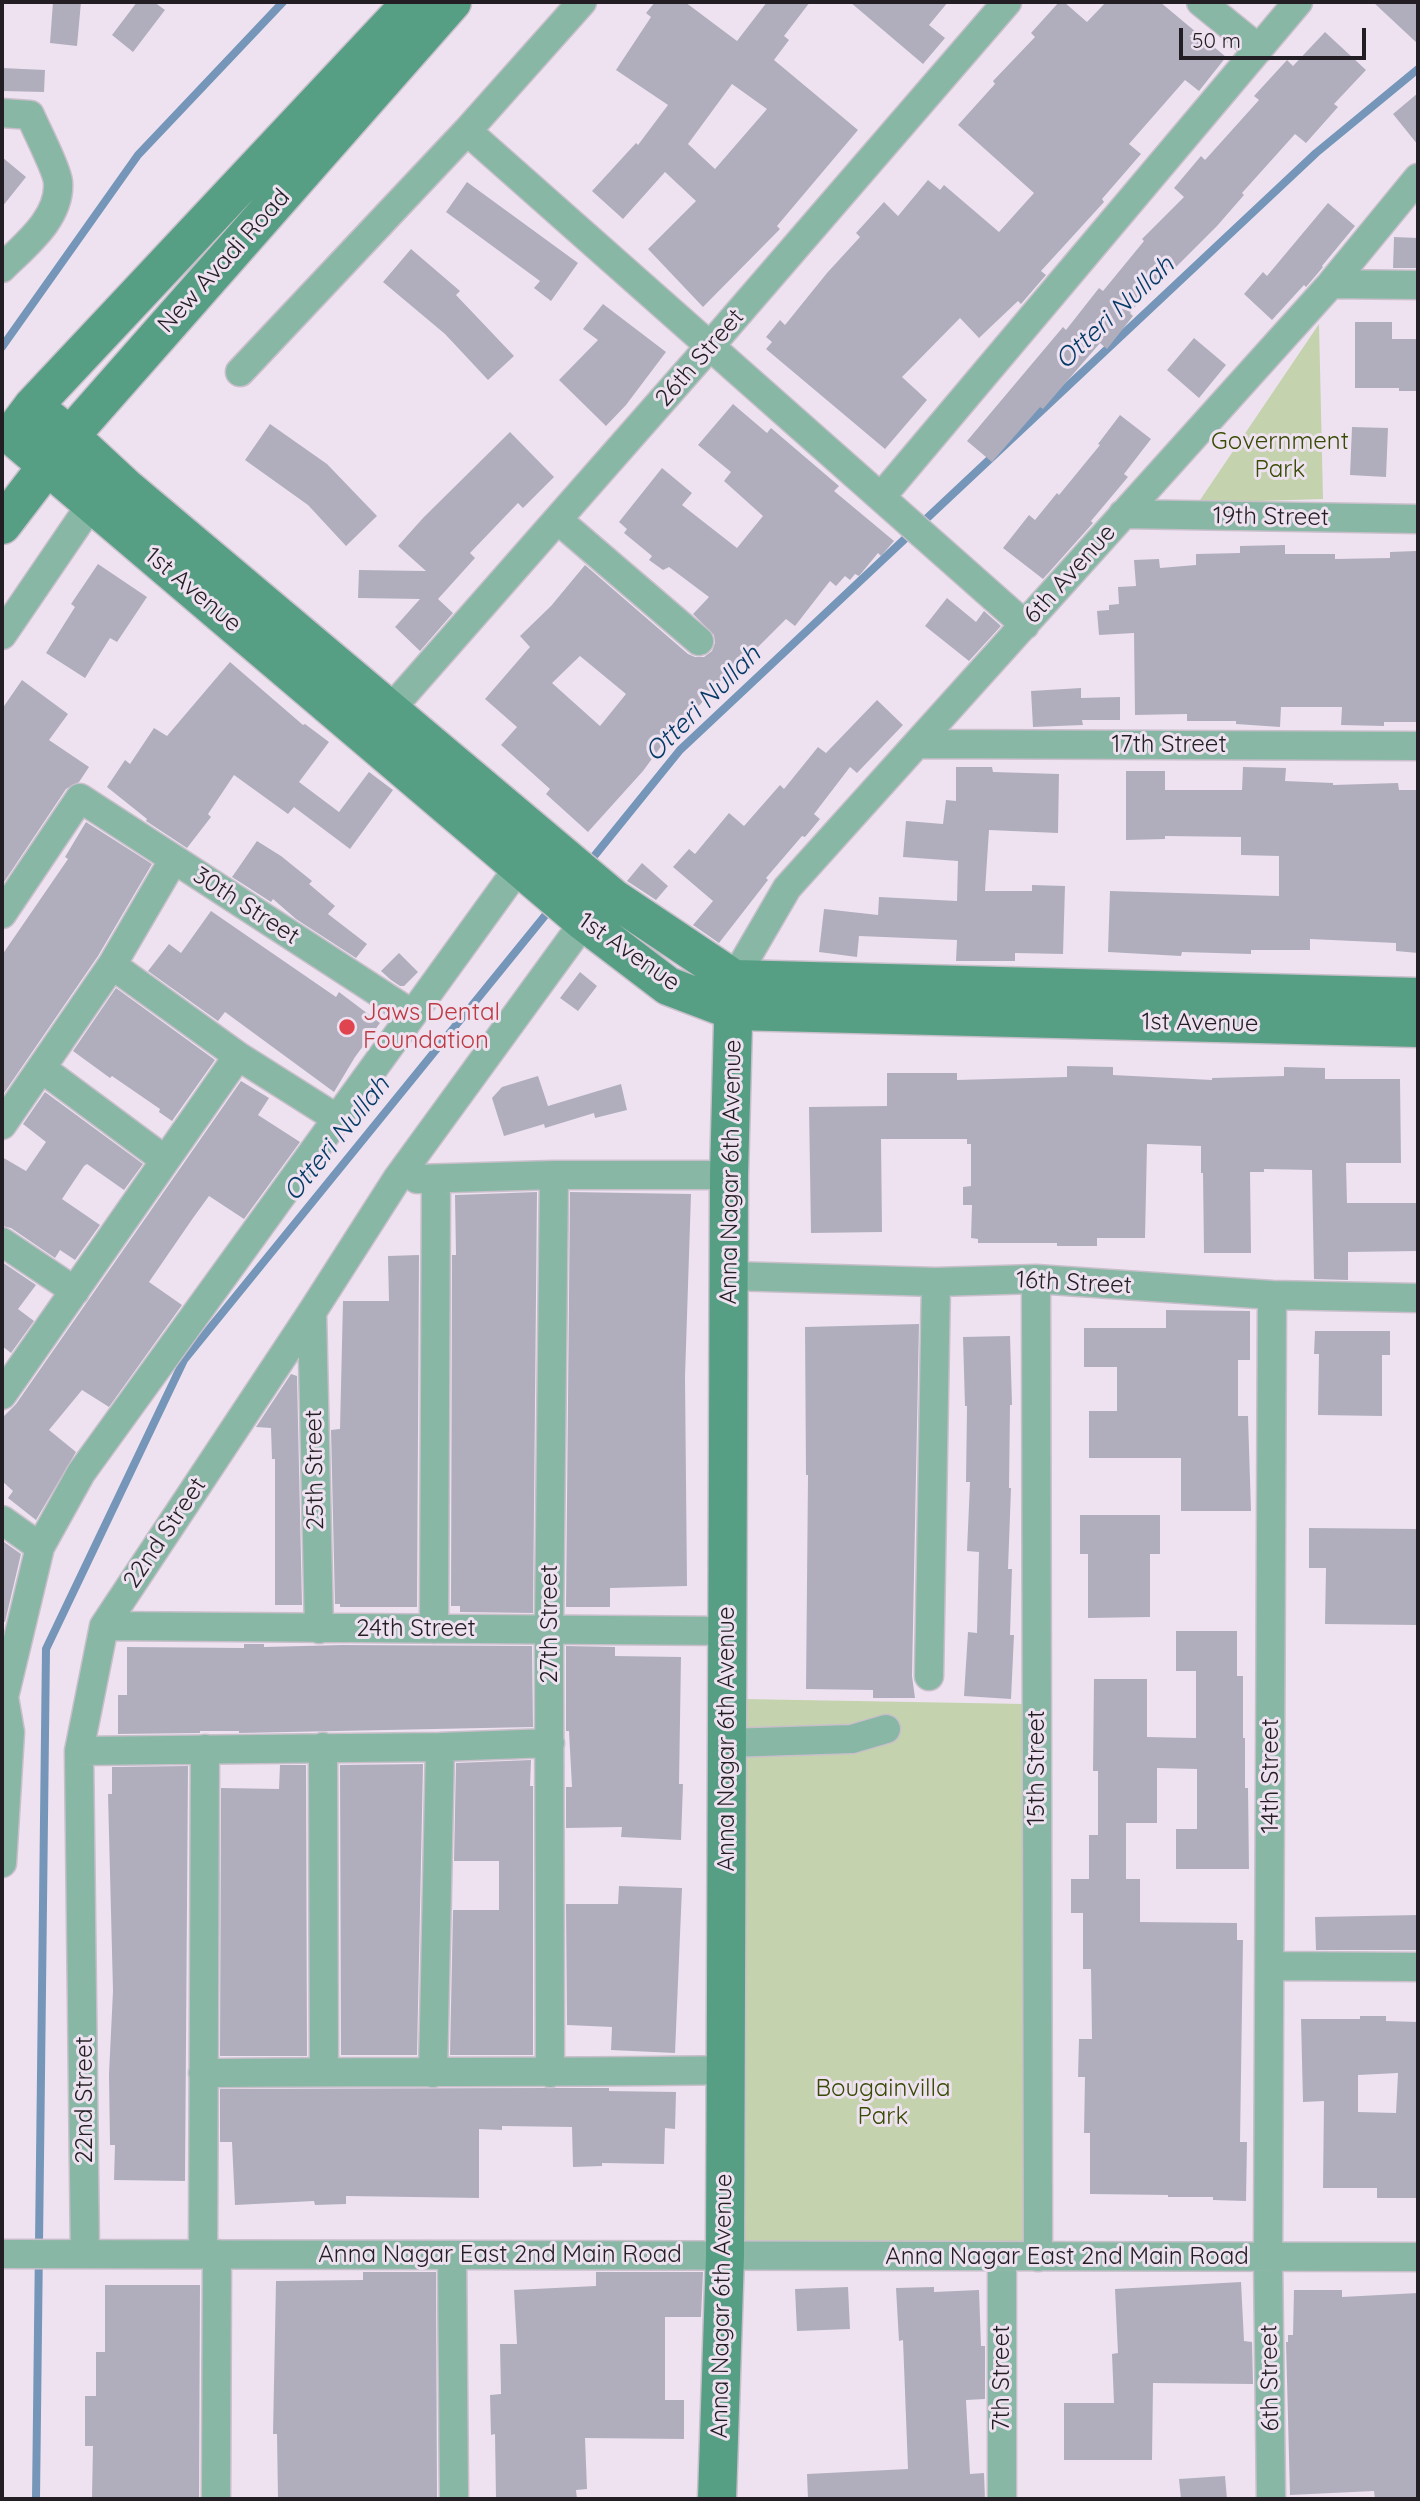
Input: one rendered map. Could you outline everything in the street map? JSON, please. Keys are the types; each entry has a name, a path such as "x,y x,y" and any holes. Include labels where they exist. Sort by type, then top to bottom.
{"street":[{"name":"New Avadi Road","path":"15,429 412,2"},
{"name":"New Avadi Road","path":"2,525 58,450 452,2"},
{"path":"240,372 467,131 582,2"},
{"name":"26th Street","path":"389,711 710,346 1007,2"},
{"path":"1201,2 1259,49"},
{"path":"881,497 1298,2"},
{"path":"2,113 30,115 58,181 54,202 42,227 2,268"},
{"path":"467,131 1025,625"},
{"name":"6th Avenue","path":"734,995 787,888 1331,284 1418,178"},
{"path":"1331,284 1418,285"},
{"name":"1st Avenue","path":"15,429 125,487 389,711 668,986 734,995 1418,1028"},
{"name":"1st Avenue","path":"58,450 92,503 519,867 572,893"},
{"path":"2,635 92,503"},
{"name":"19th Street","path":"1123,514 1418,519"},
{"path":"558,520 699,641"},
{"name":"17th Street","path":"919,744 1418,746"},
{"name":"30th Street","path":"2,914 80,798 412,1014"},
{"path":"2,1125 112,965 174,859"},
{"path":"2,1863 6,1731 4,1697 40,1547 81,1473 519,867"},
{"name":"22nd Street","path":"85,2254 79,1751 104,1626 397,1179 572,893"},
{"path":"112,965 238,1056 336,1118"},
{"name":"1st Avenue","path":"734,995 1418,997"},
{"name":"Anna Nagar 6th Avenue","path":"717,2499 725,2255 729,1175 734,995"},
{"path":"6,1382 75,1291 238,1056"},
{"path":"41,1068 165,1160"},
{"path":"397,1179 554,1175 729,1175"},
{"name":"27th Street","path":"550,2073 549,1628 554,1175"},
{"path":"434,1629 436,1180"},
{"path":"2,1242 75,1291"},
{"name":"16th Street","path":"729,1276 936,1282 1036,1279 1272,1295 1418,1298"},
{"name":"15th Street","path":"1036,1279 1038,2257"},
{"path":"929,1676 936,1282"},
{"name":"14th Street","path":"1268,2257 1272,1295"},
{"name":"25th Street","path":"312,1312 318,1629"},
{"path":"2,1520 40,1547"},
{"name":"24th Street","path":"104,1626 727,1631"},
{"path":"727,1743 852,1739 886,1729"},
{"path":"79,1751 440,1747 550,1743"},
{"path":"323,1747 324,2071"},
{"path":"433,2073 440,1747"},
{"path":"205,1749 204,2073 216,2499"},
{"path":"1271,1966 1418,1967"},
{"path":"204,2073 726,2070"},
{"name":"Anna Nagar East 2nd Main Road","path":"26,2254 1418,2257"},
{"path":"452,2255 454,2499"},
{"name":"7th Street","path":"1002,2257 1002,2499"},
{"name":"6th Street","path":"1268,2257 1271,2499"}],"green space":[{"name":"Government Park","path":"1319,324 1323,499 1198,503"},
{"name":"Bougainvilla Park","path":"743,1699 1024,1704 1025,2247 738,2246"}],"building":[{"path":"53,2 81,2 77,46 50,43"},
{"path":"137,2 154,2 165,10 133,52 112,35"},
{"path":"655,2 685,2 737,41 767,2 810,2 784,36 789,40 774,60 858,130 777,226 780,229 703,307 648,249 696,201 665,172 623,219 592,191 636,143 638,145 668,105 616,70 651,17 646,13","holes":["732,84 767,109 715,169 688,144"]},
{"path":"850,2 948,2 929,25 945,38 923,64"},
{"path":"1059,2 1064,2 1087,22 1106,2 1160,2 1226,57 1199,91 1185,80 1129,144 1141,154 1102,199 1104,202 1041,271 1046,275 1021,304 1018,301 979,338 960,318 902,377 927,400 885,449 766,349 772,342 766,337 780,320 785,325 860,237 856,233 884,202 898,216 928,180 940,190 944,185 999,232 1034,193 958,125 995,84 993,81 1035,37 1031,33"},
{"path":"1373,2 1418,2 1418,44"},
{"path":"1325,32 1366,70 1334,104 1338,107 1306,143 1295,134 1242,193 1244,195 1217,226 1173,270 1169,265 1130,313 1133,316 1107,349 1100,343 1043,409 1040,407 992,462 967,441 1063,327 1066,330 1099,288 1103,291 1144,241 1142,239 1184,197 1174,188 1201,156 1205,160 1259,100 1254,96 1287,60 1293,66"},
{"path":"2,68 45,70 44,92 2,91"},
{"path":"1418,93 1418,145 1393,114"},
{"path":"2,157 26,177 2,207"},
{"path":"467,182 578,263 551,301 534,288 540,281 446,212"},
{"path":"1328,203 1355,226 1306,287 1304,285 1272,320 1244,294 1263,272 1267,276"},
{"path":"1394,237 1418,238 1418,268 1393,268"},
{"path":"411,249 460,291 456,295 514,356 488,380 445,334 383,282"},
{"path":"603,304 666,352 626,405 606,426 559,380 598,340 583,329"},
{"path":"1355,322 1392,322 1392,339 1418,339 1418,391 1355,388"},
{"path":"1194,338 1226,365 1199,398 1167,370"},
{"path":"733,404 767,433 771,428 839,486 834,491 894,541 881,556 878,553 859,576 855,574 850,580 845,576 836,586 830,581 795,626 786,619 736,669 733,666 698,707 693,703 643,771 588,832 546,794 550,789 501,745 517,727 485,699 530,647 520,636 551,606 585,565 688,654 704,657 712,651 714,635 693,614 709,597 669,567 663,570 649,560 652,556 624,533 627,529 619,522 662,468 692,493 682,505 737,548 763,516 724,481 731,472 698,445","holes":["580,656 626,694 600,726 552,683"]},
{"path":"1120,415 1151,439 1124,474 1128,477 1091,521 1093,523 1043,579 1003,548 1029,515 1035,520 1057,493 1059,495 1100,445 1098,444"},
{"path":"270,424 327,464 377,516 346,546 308,505 245,460"},
{"path":"1352,427 1388,428 1386,477 1350,475"},
{"path":"510,432 554,477 523,508 518,503 470,553 475,558 438,599 453,613 420,651 395,627 420,599 358,598 359,570 426,571 398,546"},
{"path":"1285,545 1285,554 1335,554 1335,559 1390,558 1390,552 1416,551 1418,722 1384,722 1384,726 1341,725 1342,707 1281,707 1280,727 1236,724 1236,721 1187,721 1187,714 1135,715 1134,633 1099,635 1097,611 1109,610 1109,605 1119,604 1118,587 1136,586 1134,560 1159,559 1160,568 1196,565 1196,554 1240,553 1240,546"},
{"path":"98,564 147,597 117,642 110,638 85,678 46,653 75,607 71,604"},
{"path":"947,598 976,622 984,611 1001,626 969,661 925,626"},
{"path":"230,662 303,725 329,742 299,782 339,812 369,772 393,790 350,849 294,807 288,814 234,775 208,814 211,817 187,848 146,821 147,819 107,787 125,760 130,764 154,728 167,736"},
{"path":"22,680 68,714 49,740 89,767 79,782 66,789 2,885 2,709"},
{"path":"1081,688 1081,698 1120,697 1120,720 1082,720 1083,725 1033,727 1031,691"},
{"path":"877,700 903,725 857,773 850,767 814,814 820,819 766,878 768,880 719,943 693,925 713,901 673,867 689,849 695,854 729,813 744,826 780,785 784,789 818,747 826,753"},
{"path":"956,767 992,767 993,772 1059,774 1058,833 989,830 985,891 1032,891 1032,885 1065,886 1063,954 1015,953 1015,961 956,961 957,940 859,936 857,957 819,952 824,909 878,915 879,897 957,901 958,861 903,857 906,821 943,824 946,800 956,801"},
{"path":"1243,767 1286,768 1285,781 1333,785 1398,783 1399,790 1418,790 1418,953 1396,951 1396,943 1310,939 1310,950 1251,950 1251,954 1182,952 1181,956 1108,952 1110,891 1279,896 1279,856 1241,855 1241,837 1165,836 1165,839 1126,840 1126,771 1165,771 1165,790 1242,790"},
{"path":"86,822 152,864 98,956 2,1096 2,955 68,859 65,857"},
{"path":"257,841 312,881 309,884 335,906 328,914 367,944 356,958 296,919 273,899 271,902 232,877"},
{"path":"642,863 668,886 656,900 627,881"},
{"path":"211,911 336,997 339,992 380,1023 334,1092 225,1012 218,1021 148,971 169,944 181,953"},
{"path":"399,953 418,972 404,986 400,986 381,971"},
{"path":"580,972 597,986 578,1011 560,998"},
{"path":"116,988 215,1060 172,1121 159,1112 160,1109 73,1051"},
{"path":"1067,1066 1113,1067 1113,1075 1212,1080 1284,1076 1284,1067 1325,1068 1325,1079 1400,1079 1401,1163 1346,1163 1347,1203 1418,1203 1418,1251 1348,1252 1348,1280 1314,1279 1312,1170 1264,1169 1264,1172 1250,1172 1251,1253 1204,1253 1201,1146 1147,1144 1145,1238 1097,1238 1097,1246 978,1243 978,1239 971,1238 972,1205 963,1205 963,1187 971,1186 971,1144 967,1144 967,1139 881,1139 882,1232 811,1233 809,1107 887,1106 887,1073 957,1073 957,1080 1067,1077"},
{"path":"538,1076 548,1106 621,1084 627,1110 595,1118 594,1113 545,1128 544,1124 504,1136 492,1098 502,1087"},
{"path":"241,1081 269,1098 258,1115 300,1142 244,1219 209,1196 193,1218 149,1282 182,1305 109,1407 82,1390 49,1430 76,1452 36,1520 8,1498 13,1491 2,1481 2,1418 16,1404"},
{"path":"45,1092 143,1164 124,1190 87,1164 84,1166 62,1199 100,1225 75,1260 60,1250 55,1258 11,1228 2,1226 2,1157 26,1171 46,1142 23,1124"},
{"path":"537,1192 533,1613 460,1612 460,1606 451,1606 452,1255 456,1255 455,1195"},
{"path":"570,1192 691,1194 685,1377 687,1586 610,1588 610,1607 566,1607"},
{"path":"419,1255 417,1607 340,1607 340,1604 335,1604 331,1430 340,1429 343,1301 389,1301 388,1256"},
{"path":"2,1262 36,1285 18,1309 34,1321 11,1353 2,1346"},
{"path":"1166,1310 1250,1311 1250,1360 1238,1360 1238,1416 1248,1416 1251,1511 1181,1511 1181,1458 1089,1458 1089,1411 1117,1411 1117,1367 1084,1367 1084,1328 1166,1328"},
{"path":"919,1324 912,1676 915,1698 873,1698 873,1690 806,1689 808,1475 805,1327"},
{"path":"1315,1331 1390,1331 1390,1355 1382,1355 1382,1416 1318,1415 1319,1354 1314,1354"},
{"path":"1010,1336 1012,1405 1008,1569 1012,1569 1010,1635 1014,1635 1011,1699 964,1696 968,1632 977,1633 979,1552 967,1551 970,1482 966,1482 967,1406 963,1337"},
{"path":"291,1374 297,1376 302,1605 275,1605 275,1459 272,1459 271,1428 256,1427"},
{"path":"1080,1515 1160,1515 1160,1554 1150,1554 1150,1617 1088,1618 1088,1554 1080,1554"},
{"path":"1309,1528 1418,1529 1418,1625 1325,1624 1326,1568 1309,1568"},
{"path":"4,1542 21,1554 5,1622 2,1621"},
{"path":"1176,1631 1237,1631 1237,1676 1243,1676 1249,1869 1176,1869 1176,1829 1197,1829 1197,1769 1157,1768 1157,1823 1126,1823 1126,1879 1140,1879 1140,1922 1237,1923 1237,1940 1243,1940 1240,2142 1247,2142 1246,2201 1213,2200 1213,2197 1090,2194 1090,2133 1084,2133 1085,2077 1078,2077 1079,2039 1092,2039 1091,1969 1083,1969 1083,1913 1071,1913 1071,1879 1089,1879 1089,1835 1098,1835 1098,1771 1093,1771 1094,1679 1147,1679 1147,1737 1196,1738 1196,1671 1176,1671"},
{"path":"244,1644 264,1644 264,1647 532,1646 533,1727 118,1734 118,1695 127,1695 127,1647 244,1648"},
{"path":"566,1646 615,1647 615,1656 681,1657 681,1840 621,1837 622,1827 566,1828 566,1787 572,1787 569,1731 566,1731"},
{"path":"531,1760 533,2055 450,2055 453,1910 499,1910 499,1861 454,1861 456,1763"},
{"path":"423,1764 417,2055 341,2055 340,1765"},
{"path":"280,1765 306,1765 307,2056 220,2056 221,1788 279,1789"},
{"path":"188,1766 185,2181 114,2180 115,2145 110,2145 109,2074 113,1991 108,1794 112,1794 112,1767"},
{"path":"619,1886 682,1888 675,2053 611,2050 612,2027 567,2025 566,1904 618,1904"},
{"path":"1418,1915 1418,1950 1316,1950 1315,1917"},
{"path":"1360,2016 1386,2016 1386,2021 1418,2022 1418,2198 1377,2198 1377,2188 1323,2188 1324,2101 1303,2102 1301,2019 1360,2019","holes":["1398,2073 1396,2113 1358,2112 1358,2075"]},
{"path":"609,2088 609,2091 676,2092 675,2129 665,2128 664,2164 602,2163 602,2166 573,2167 572,2127 502,2126 502,2130 479,2129 479,2198 346,2196 346,2204 315,2205 314,2201 235,2205 232,2142 220,2142 220,2089"},
{"path":"363,2272 436,2272 437,2499 278,2499 277,2434 273,2434 276,2281 363,2280"},
{"path":"596,2272 703,2272 701,2317 665,2317 665,2400 684,2400 684,2439 585,2438 587,2489 576,2490 577,2499 496,2499 495,2434 491,2435 490,2395 501,2394 500,2344 517,2344 514,2290 596,2286"},
{"path":"1241,2282 1244,2341 1252,2342 1253,2384 1153,2383 1152,2460 1064,2460 1064,2403 1114,2403 1112,2354 1118,2353 1115,2289"},
{"path":"105,2285 200,2285 199,2498 92,2497 93,2446 85,2446 85,2396 96,2396 96,2352 105,2352"},
{"path":"848,2287 850,2329 797,2331 795,2289"},
{"path":"934,2287 934,2292 979,2290 981,2346 985,2346 985,2399 966,2400 970,2474 984,2473 985,2499 808,2499 807,2474 908,2469 903,2340 899,2341 896,2288"},
{"path":"1294,2290 1342,2290 1342,2297 1418,2293 1418,2499 1375,2499 1374,2491 1290,2495 1286,2342 1288,2335 1293,2335"},
{"path":"1225,2476 1227,2499 1181,2499 1179,2479"}],"waterway":[{"path":"2,347 138,155 283,2"},
{"name":"Otteri Nullah","path":"587,865 680,750 1316,153 1418,69"},
{"name":"Otteri Nullah","path":"36,2499 46,1649 184,1360 552,907"}],"place":[{"name":"Jaws Dental Foundation","path":"347,1027"}]}
